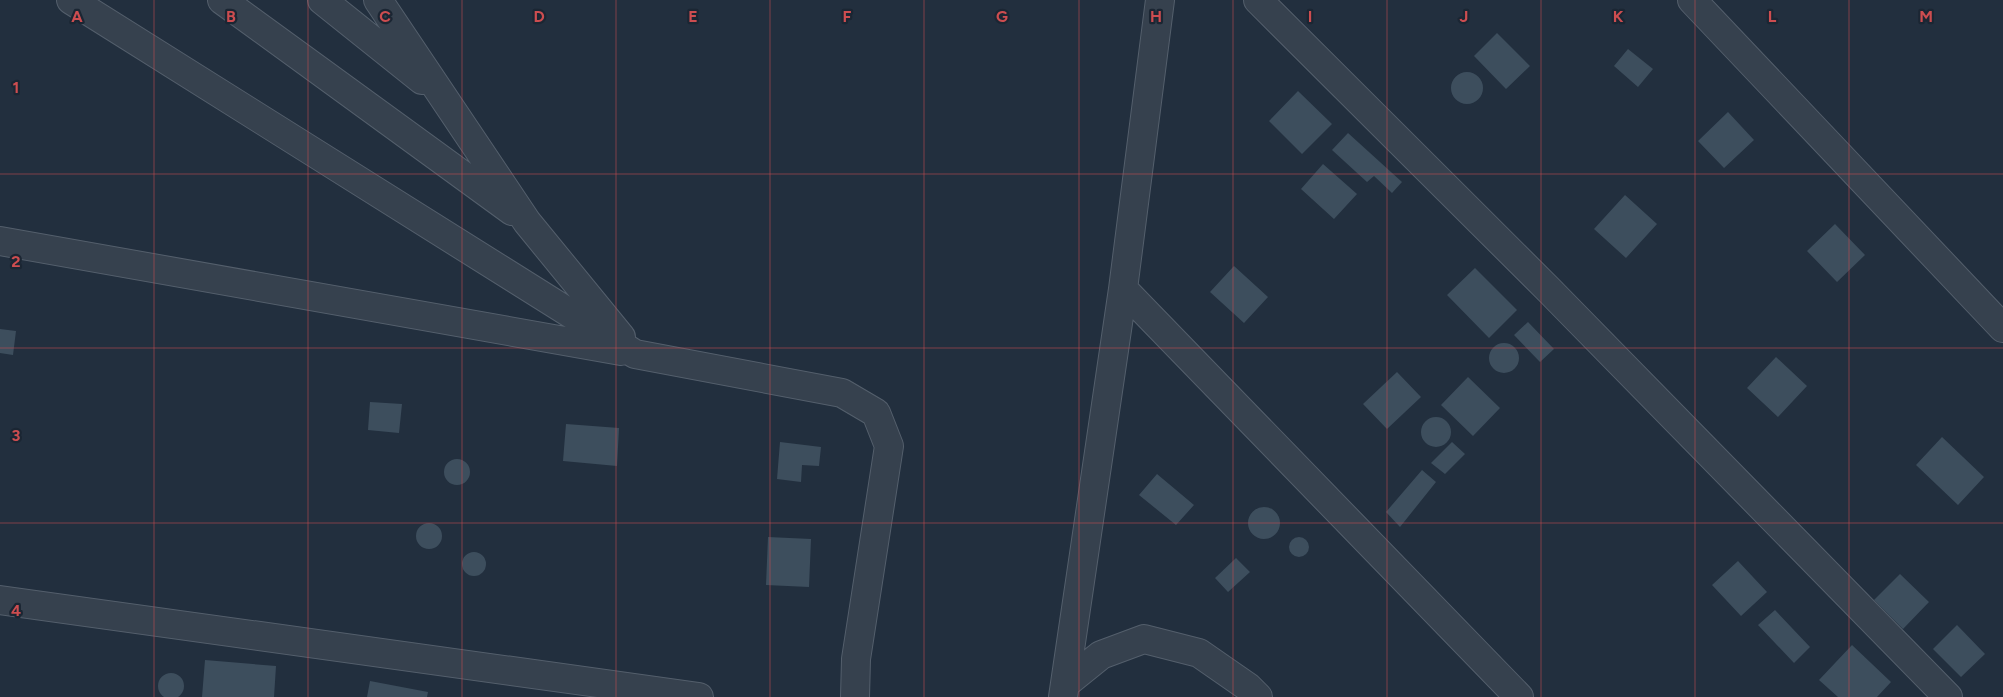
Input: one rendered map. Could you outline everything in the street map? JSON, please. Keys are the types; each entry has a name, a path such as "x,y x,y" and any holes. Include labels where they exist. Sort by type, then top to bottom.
{"street":[{"path":"72,0 635,354"},
{"path":"222,0 528,222"},
{"path":"322,0 443,97"},
{"path":"378,0 528,222 635,354"},
{"path":"1064,690 1123,289 1160,0"},
{"path":"1258,0 1556,297 1948,697"},
{"path":"1692,0 2003,328"},
{"path":"0,241 635,354 842,393 876,414 889,446 856,659 855,697"},
{"path":"1123,289 1519,697"},
{"path":"0,600 699,697"},
{"path":"1064,690 1101,655 1144,639 1199,653 1248,687 1258,697"}],"building":[{"path":"1497,33 1530,66 1506,89 1474,56"},
{"path":"1628,49 1653,69 1638,87 1614,66"},
{"path":"1467,72 1473,73 1478,77 1482,82 1482,94 1478,99 1473,103 1467,104 1461,103 1456,99 1452,94 1451,88 1452,82 1456,77 1461,73"},
{"path":"1298,91 1332,124 1302,154 1269,121"},
{"path":"1728,112 1754,140 1724,168 1698,141"},
{"path":"1348,133 1402,182 1392,193 1374,176 1367,182 1332,150"},
{"path":"1323,164 1357,194 1334,219 1301,189"},
{"path":"1625,195 1657,224 1626,258 1594,229"},
{"path":"1835,224 1865,255 1837,282 1807,251"},
{"path":"1234,266 1268,297 1244,323 1210,292"},
{"path":"1475,268 1517,310 1489,338 1447,295"},
{"path":"1528,322 1554,349 1540,362 1514,335"},
{"path":"0,329 16,331 13,355 0,353"},
{"path":"1504,343 1510,344 1518,352 1518,364 1510,372 1504,373 1498,372 1490,364 1489,358 1490,352 1498,344"},
{"path":"1776,357 1807,386 1778,417 1747,388"},
{"path":"1397,372 1421,397 1387,429 1363,404"},
{"path":"1468,377 1500,408 1473,436 1441,405"},
{"path":"370,402 402,404 399,433 368,430"},
{"path":"1436,417 1442,418 1450,426 1450,438 1442,446 1436,447 1430,446 1422,438 1421,432 1422,426 1430,418"},
{"path":"566,424 619,428 617,466 563,461"},
{"path":"1942,437 1984,477 1958,505 1916,465"},
{"path":"780,442 821,447 819,466 802,465 801,482 777,479"},
{"path":"1452,442 1465,454 1445,474 1431,463"},
{"path":"457,459 467,462 470,472 467,482 457,485 447,482 444,472 447,462"},
{"path":"1422,470 1436,482 1400,527 1386,512"},
{"path":"1157,474 1194,505 1176,525 1139,495"},
{"path":"1264,507 1270,508 1275,512 1279,517 1279,529 1275,534 1270,538 1264,539 1258,538 1253,534 1249,529 1248,523 1249,517 1253,512 1258,508"},
{"path":"429,523 438,527 442,536 438,545 429,549 420,545 416,536 420,527"},
{"path":"768,537 811,539 809,587 766,585"},
{"path":"1299,537 1306,540 1309,547 1306,554 1299,557 1292,554 1289,547 1292,540"},
{"path":"474,552 483,555 486,564 483,573 474,576 465,573 462,564 465,555"},
{"path":"1236,558 1250,572 1228,592 1215,578"},
{"path":"1738,561 1767,592 1741,616 1712,585"},
{"path":"1900,574 1929,602 1903,629 1874,600"},
{"path":"1775,610 1810,647 1794,663 1758,625"},
{"path":"1957,625 1985,654 1961,677 1933,649"},
{"path":"1852,645 1891,682 1877,697 1838,697 1819,680"},
{"path":"205,660 276,666 274,697 202,697"},
{"path":"171,673 180,677 184,686 180,695 171,699 162,695 158,686 162,677"},
{"path":"370,681 428,692 427,697 367,697"}]}
